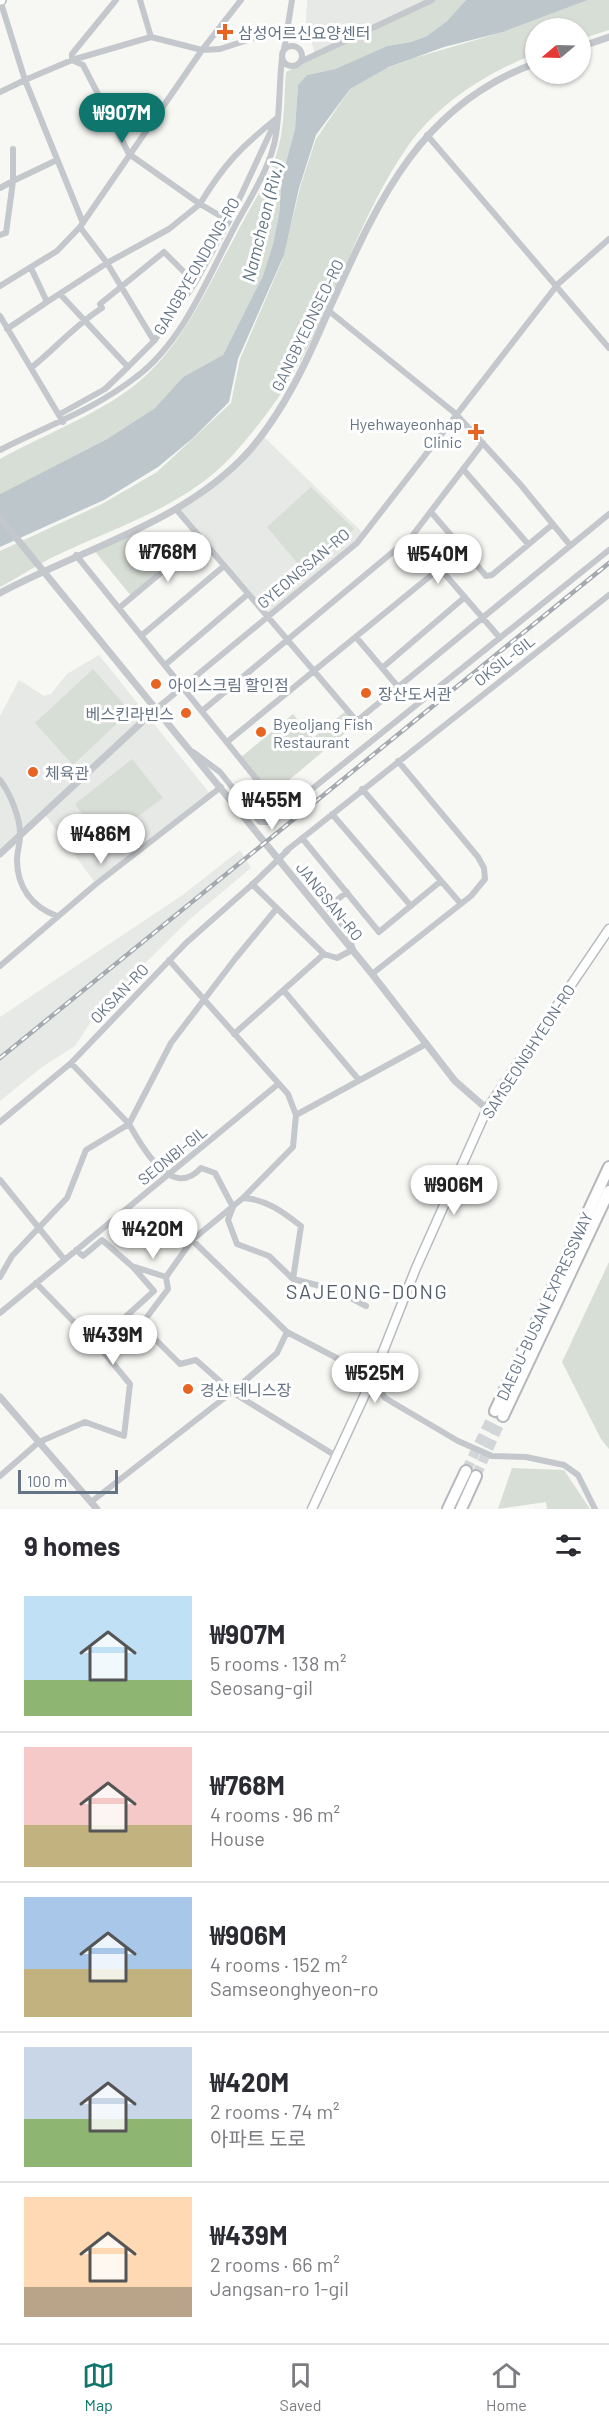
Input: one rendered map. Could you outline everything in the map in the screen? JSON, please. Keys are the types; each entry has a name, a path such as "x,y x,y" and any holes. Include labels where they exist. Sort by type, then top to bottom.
{"highway":[{"name":"DAEGU-BUSAN EXPRESSWAY","path":"609,1167 499,1414 609,1191"},
{"path":"448,1509 471,1474 461,1509"}],"main road":[{"name":"SAMSEONGHYEON-RO","path":"312,1509 373,1377 416,1268 487,1108 609,929"}],"street":[{"path":"0,0 25,80 82,225 154,341"},
{"path":"72,60 72,54 116,0"},
{"path":"140,0 151,37"},
{"path":"0,286 57,251 82,225 202,50 241,0"},
{"name":"GANGBYEONDONG-RO","path":"0,450 63,422 136,377 171,340 207,278 267,164 276,135 283,55 292,0"},
{"path":"281,79 292,66 432,0"},
{"path":"1,89 72,60 151,37 202,50 220,49 287,30 302,56 300,62"},
{"path":"591,44 609,38"},
{"path":"292,66 283,55 291,46 315,54"},
{"path":"72,60 83,65 129,154 200,204 229,221"},
{"name":"GANGBYEONSEO-RO","path":"0,593 43,568 176,509 229,470 265,432 280,411 306,363 380,206 412,151 455,108 481,89 525,68"},
{"path":"8,328 107,263 169,229 200,204 219,172 238,149 277,118"},
{"path":"60,414 105,389 154,341 195,283 229,221 277,118"},
{"path":"427,135 609,348"},
{"path":"0,235 6,233 13,181 13,149"},
{"path":"0,188 57,160"},
{"name":"GYEONGSAN-RO","path":"0,854 156,709 357,543 556,286 609,239"},
{"path":"32,368 56,348 63,337 84,319 102,308 100,304 120,285 164,252 195,283"},
{"path":"31,268 48,302"},
{"path":"60,294 128,367"},
{"path":"329,311 456,414 570,545"},
{"path":"0,316 63,422"},
{"path":"202,711 412,536 483,443"},
{"path":"463,469 528,544"},
{"path":"176,509 358,720 609,514"},
{"path":"431,512 486,576 492,575 553,524"},
{"name":"JANGSAN-RO","path":"0,518 372,974 455,1081 487,1108"},
{"path":"412,536 500,638"},
{"path":"119,608 201,539"},
{"path":"191,751 220,772 260,822 267,823 609,550"},
{"path":"76,555 270,796"},
{"path":"141,636 224,566"},
{"path":"227,742 440,568"},
{"path":"165,665 248,594"},
{"name":"OKSIL-GIL","path":"287,850 609,595"},
{"path":"382,668 465,597"},
{"path":"356,637 399,688"},
{"path":"372,974 461,904 479,888 485,879 484,867 398,761"},
{"path":"0,780 9,795 20,835 17,859 22,885 39,908 57,916"},
{"path":"0,966 57,916 221,788"},
{"path":"362,789 461,904"},
{"path":"332,814 411,906"},
{"path":"302,838 380,932 441,881"},
{"name":"OKSAN-RO","path":"0,1122 71,1063 169,960 287,850"},
{"path":"254,883 324,954 337,958 353,952 348,932 328,908 347,892"},
{"path":"0,1277 12,1256 67,1198 86,1150 129,1124 171,1043 203,999 277,908"},
{"path":"234,1034 324,954"},
{"path":"107,1356 141,1325 168,1289 166,1277 192,1240 243,1198 293,1147 296,1115 288,1094 277,1085 169,960"},
{"path":"284,991 359,1080"},
{"path":"296,1115 426,1044"},
{"path":"71,1063 129,1124 168,1176 179,1180 192,1178 201,1168 215,1173 232,1207 228,1220 237,1244 269,1256 294,1279 336,1290 366,1306"},
{"name":"SEONBI-GIL","path":"0,1312 277,1085"},
{"path":"0,1180 64,1259"},
{"path":"243,1198 258,1199 282,1211 301,1226 294,1279"},
{"path":"76,1250 83,1256 102,1240 134,1267 154,1291 122,1320"},
{"path":"192,1240 287,1332 373,1377 385,1398 458,1441 492,1456 525,1457 564,1465 578,1475 595,1509"},
{"path":"134,1267 166,1277"},
{"path":"0,1476 39,1443 85,1422 124,1436 130,1384 107,1356 36,1283"},
{"path":"141,1325 180,1364 196,1360 232,1392 336,1456"},
{"path":"91,1502 232,1392 277,1353 287,1332"},
{"path":"0,1397 98,1509"}],"shaded area":[{"path":"307,0 432,0 316,57 306,24"},
{"path":"432,0 466,0 447,21 427,36 411,42 387,46 335,69 307,75 298,85 295,129 282,177 279,215 273,244 263,277 223,355 183,377 155,408 107,439 0,494 0,459 120,396 152,370 180,335 204,295 271,168 281,136 286,72"},
{"path":"466,0 588,0 540,18 525,18 525,24 503,32 444,47 389,67 350,89 316,135 299,188 284,255 238,359 229,402 193,438 158,467 104,500 0,547 0,494 107,439 155,408 183,377 223,355 263,276 273,244 279,215 282,177 295,129 298,85 307,75 335,69 387,46 411,42 427,36 447,21"},
{"path":"588,0 609,0 609,30 591,36 591,18 540,18"},
{"path":"525,24 525,58 482,80 449,103 420,130 408,146 389,176 357,238 329,303 298,365 269,411 232,456 192,490 170,503 51,558 0,587 0,551 102,504 157,472 231,403 240,359 282,261 301,184 316,139 350,89 385,69 414,58"},
{"path":"262,435 364,534 267,616 176,509 229,470"},
{"path":"311,487 354,529 304,571 267,527"},
{"path":"131,532 162,572 132,597 92,548"},
{"path":"99,655 211,795 96,884 44,813 26,829 18,821 20,835 0,854 0,716 19,680 44,696 51,694 67,674"},
{"path":"93,669 130,711 73,765 35,723"},
{"path":"347,710 354,718 363,718 270,796 240,758 293,714 313,738"},
{"path":"132,759 163,798 102,842 75,804"},
{"path":"240,850 251,868 190,919 100,1008 75,1046 42,1067 0,1101 0,1017 184,894"},
{"path":"609,1262 609,1449 601,1439 562,1362"},
{"path":"512,1468 564,1470 590,1509 547,1509 546,1502 498,1509"}],"tunnel":[{"path":"466,1471 495,1411"},
{"path":"476,1476 503,1416"}],"railway":[{"path":"0,1058 609,563"}],"place":[{"name":"삼성어르신요양센터","path":"225,32"},
{"name":"Hyehwayeonhap Clinic","path":"476,432"},
{"name":"아이스크림 할인점","path":"156,684"},
{"name":"장산도서관","path":"366,693"},
{"name":"베스킨라빈스","path":"186,713"},
{"name":"Byeoljang Fish Restaurant","path":"261,732"},
{"name":"체육관","path":"33,772"},
{"name":"경산 테니스장","path":"188,1389"}],"district":[{"name":"SAJEONG-DONG","path":"367,1291"}],"water label":[{"name":"Namcheon (Riv.)","path":"262,222"}]}
